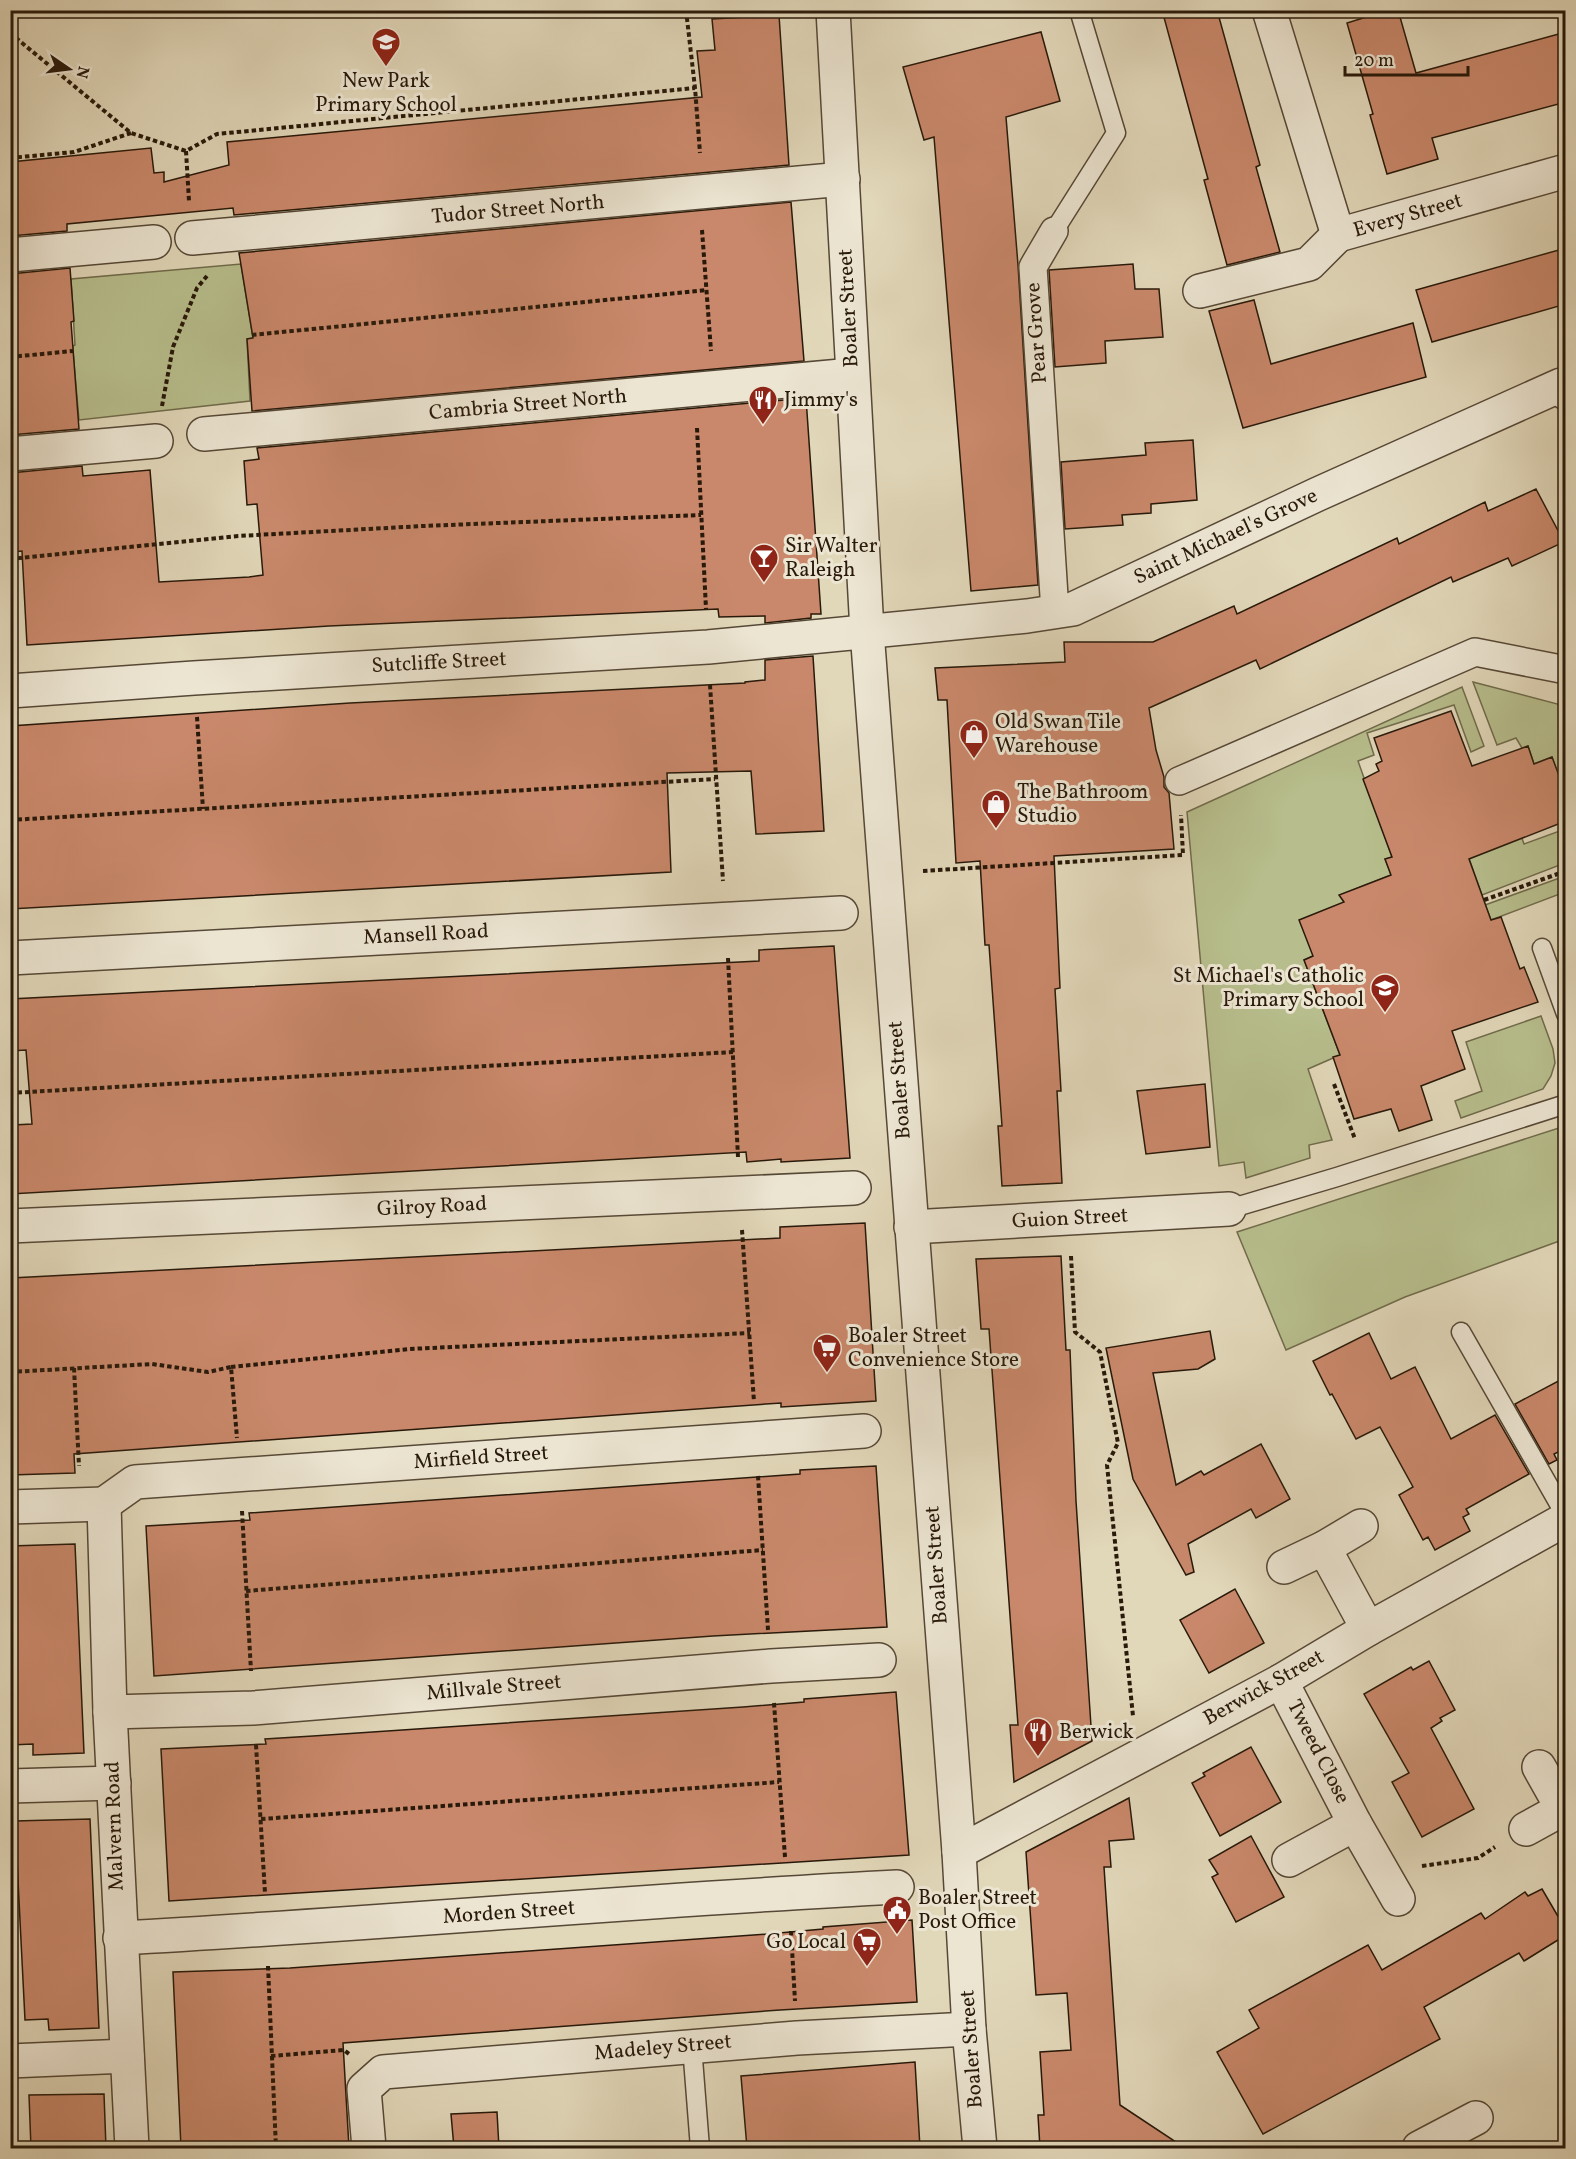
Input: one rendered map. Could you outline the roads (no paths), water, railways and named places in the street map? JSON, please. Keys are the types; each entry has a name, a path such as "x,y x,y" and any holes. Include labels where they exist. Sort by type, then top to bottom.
{"street":[{"name":"Boaler Street","path":"833,10 867,631 959,1852 969,2029 980,2148"},
{"name":"Every Street","path":"1269,10 1338,235 1566,171"},
{"name":"Tudor Street North","path":"201,238 843,179"},
{"name":"Pear Grove","path":"1054,231 1033,267 1056,612"},
{"path":"1200,291 1309,264 1338,235"},
{"path":"10,255 154,242"},
{"name":"Cambria Street North","path":"204,434 852,375"},
{"name":"Saint Michael's Grove","path":"867,631 1073,609 1318,494 1561,385 1566,393"},
{"path":"10,454 156,441"},
{"name":"Sutcliffe Street","path":"10,691 708,647 867,631"},
{"path":"1179,781 1474,652 1566,670"},
{"name":"Mansell Road","path":"10,958 841,914"},
{"name":"Gilroy Road","path":"10,1226 854,1188"},
{"name":"Guion Street","path":"911,1227 1229,1209"},
{"name":"Mirfield Street","path":"92,1504 135,1482 864,1431"},
{"path":"10,1507 92,1504"},
{"name":"Malvern Road","path":"92,1504 110,1712 132,2148"},
{"name":"Berwick Street","path":"959,1852 1281,1681 1566,1517"},
{"path":"1284,1567 1324,1548 1361,1526"},
{"path":"1324,1548 1368,1629"},
{"name":"Millvale Street","path":"110,1712 253,1708 771,1666 879,1660"},
{"name":"Tweed Close","path":"1281,1681 1355,1824 1393,1889"},
{"path":"1526,1828 1564,1808 1539,1767"},
{"path":"10,1786 114,1783"},
{"name":"Tweed Close","path":"1288,1860 1355,1824"},
{"name":"Morden Street","path":"120,1938 267,1930 788,1892 897,1887"},
{"name":"Madeley Street","path":"369,2148 370,2084 384,2072 797,2038 969,2029"},
{"path":"10,2061 127,2056"},
{"path":"1419,2148 1476,2118"}],"lane":[{"name":"Pear Grove","path":"1054,231 1116,133 1079,10"},
{"path":"1542,948 1566,1014"},
{"path":"1229,1209 1566,1104"},
{"path":"1461,1332 1566,1517"},
{"path":"692,2046 699,2148"}],"place":[{"name":"New Park Primary School","path":"386,68"},
{"name":"Jimmy's","path":"763,426"},
{"name":"Sir Walter Raleigh","path":"764,584"},
{"name":"Old Swan Tile Warehouse","path":"974,760"},
{"name":"The Bathroom Studio","path":"996,830"},
{"name":"St Michael's Catholic Primary School","path":"1385,1014"},
{"name":"Boaler Street Convenience Store","path":"827,1374"},
{"name":"Berwick","path":"1038,1758"},
{"name":"Boaler Street Post Office","path":"897,1936"},
{"name":"Go Local","path":"867,1968"}]}
